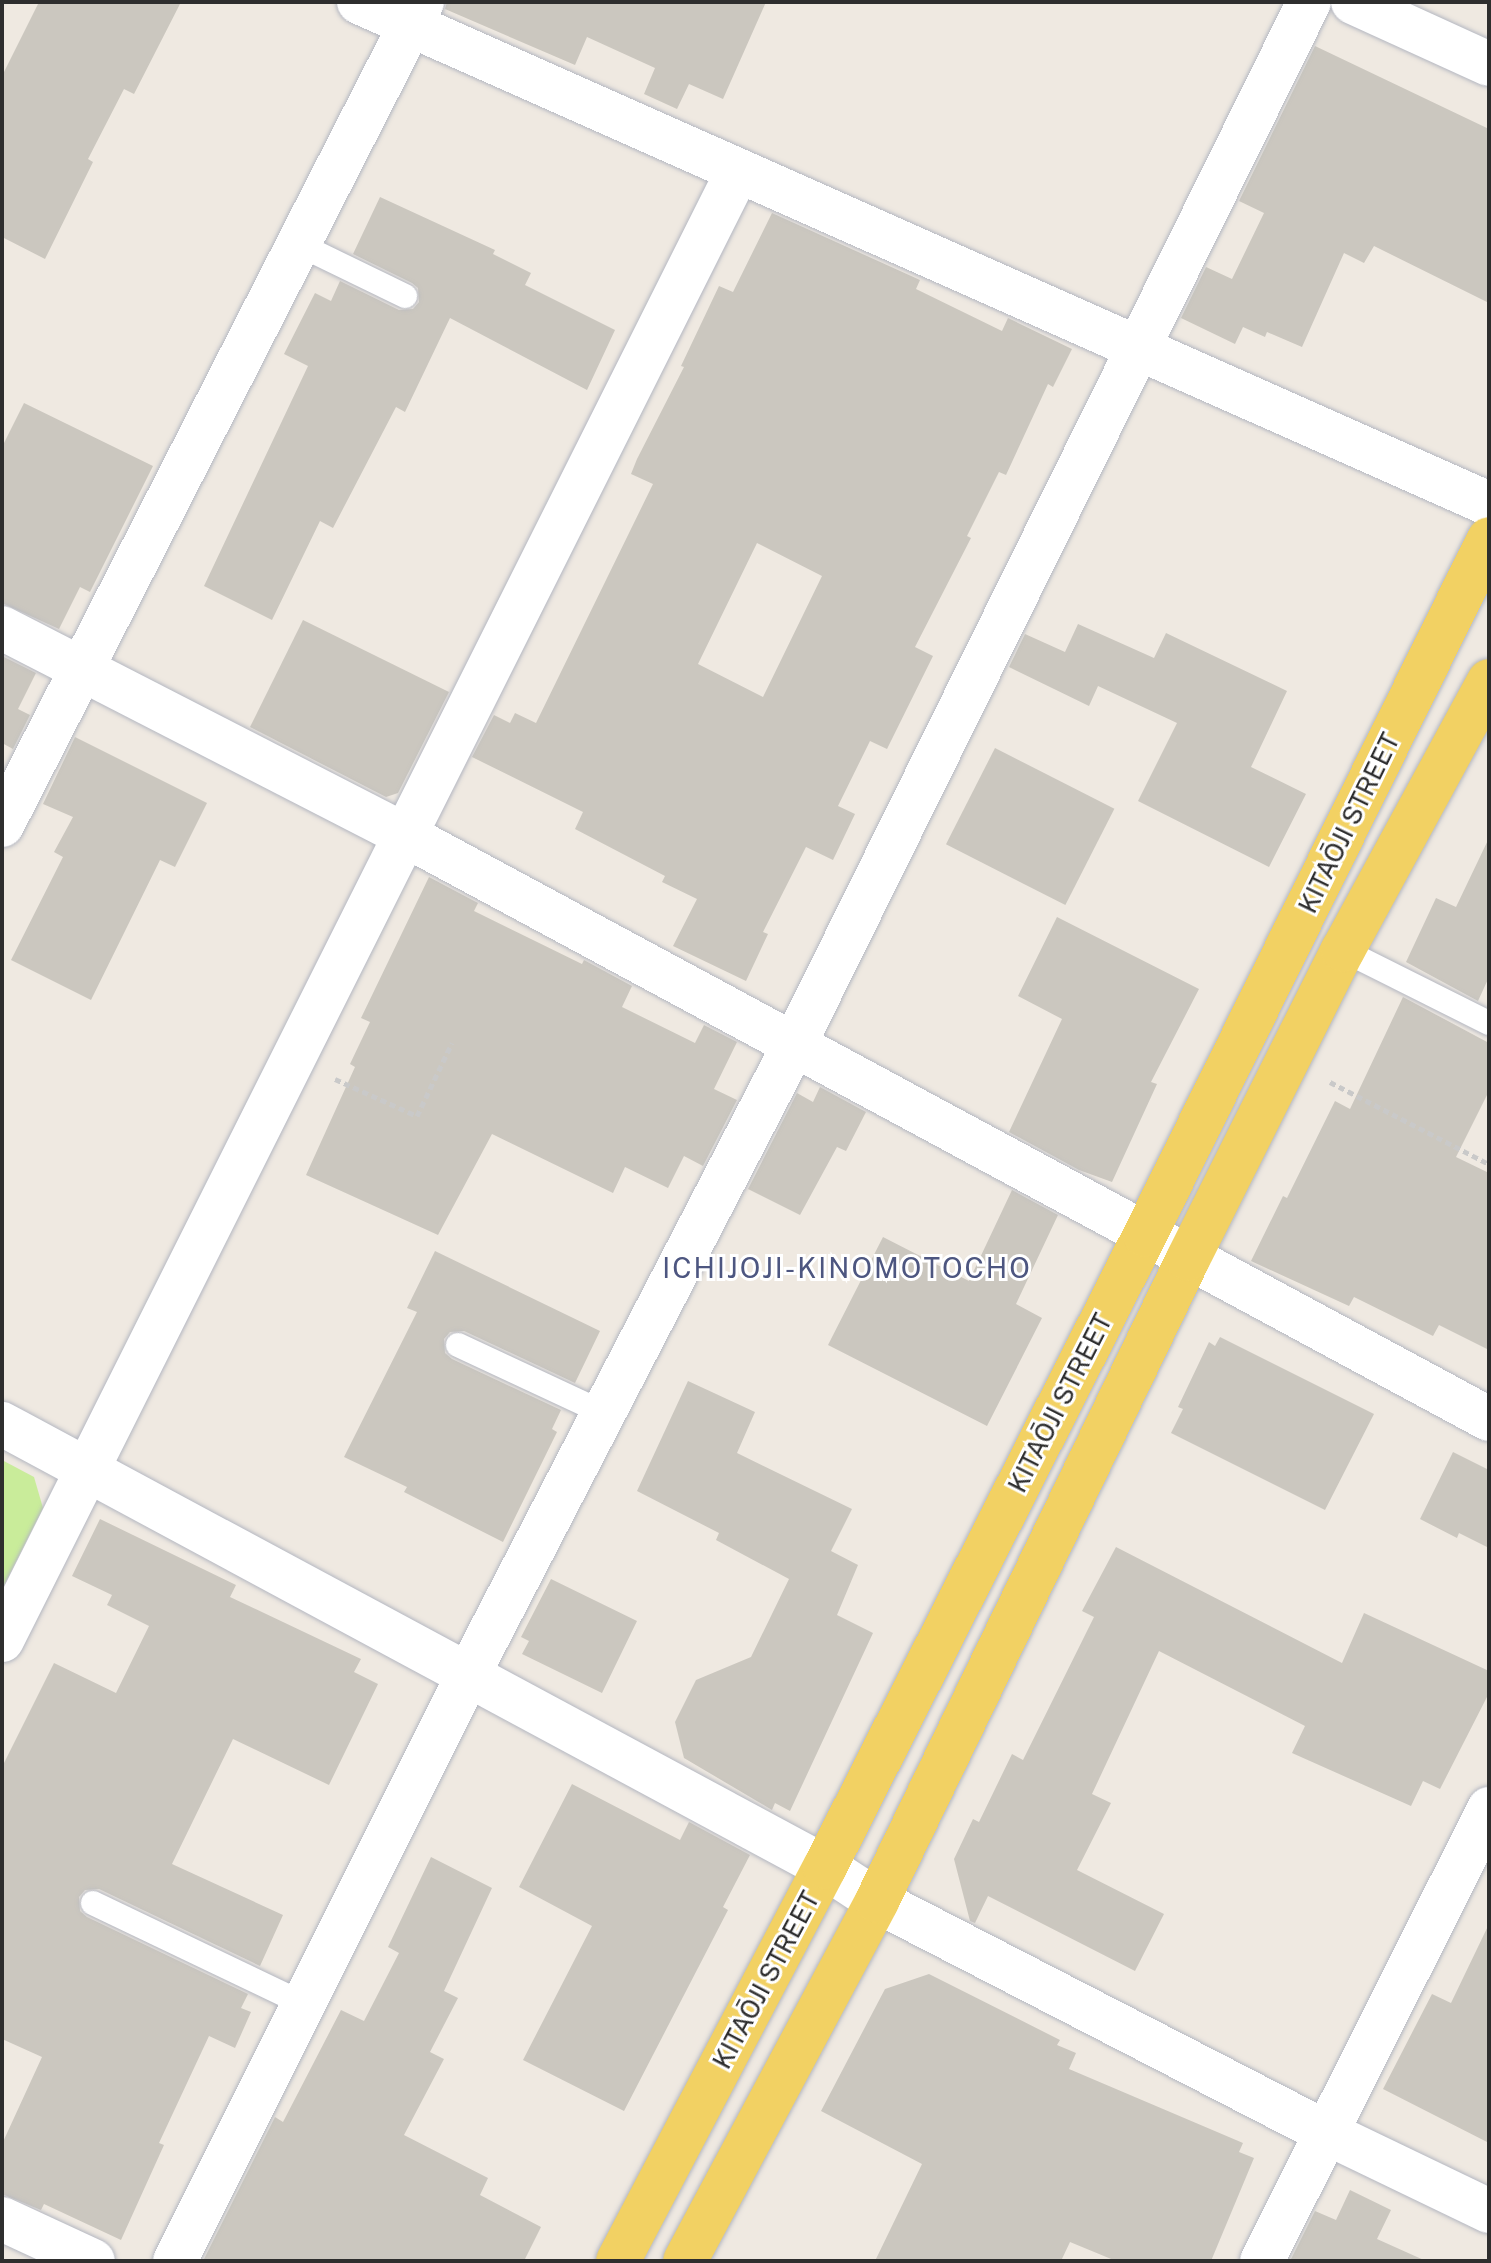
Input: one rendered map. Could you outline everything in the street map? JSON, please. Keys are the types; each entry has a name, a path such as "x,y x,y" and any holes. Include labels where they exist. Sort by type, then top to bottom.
{"main road":[{"name":"KITAŌJI STREET","path":"618,2261 825,1867 1145,1235 1489,539"},
{"name":"KITAŌJI STREET","path":"685,2261 877,1901 1188,1259 1343,950 1489,681"}],"street":[{"path":"359,2 416,14 738,171 1489,504"},
{"path":"175,2261 468,1675 794,1045 1309,2"},
{"path":"1353,2 1430,18 1489,64"},
{"path":"2,825 416,14"},
{"path":"2,1640 89,1472 738,171"},
{"path":"2,628 407,836 1489,1419"},
{"path":"2,1424 825,1867 877,1901 1327,2133 1489,2211"},
{"path":"1262,2261 1327,2133 1475,1870 1489,1809"},
{"path":"2,2219 93,2261"}],"lane":[{"path":"298,244 405,296"},
{"path":"1343,950 1489,1023"},
{"path":"458,1345 604,1413"},
{"path":"93,1903 304,2004"}],"path":[{"path":"294,1061 417,1116 452,1043"},
{"path":"1287,1061 1489,1164"}],"green space":[{"path":"2,1460 34,1477 43,1508 2,1589"}],"building":[{"path":"39,2 181,2 134,94 124,89 88,159 93,162 45,259 2,237 2,76"},
{"path":"447,2 766,2 723,99 689,84 677,109 644,94 655,68 587,37 575,65 445,9"},
{"path":"1315,46 1489,129 1489,303 1374,246 1364,263 1344,253 1302,347 1267,332 1265,337 1243,327 1235,344 1181,318 1206,267 1232,279 1264,213 1239,201"},
{"path":"380,197 495,250 493,254 531,273 525,285 615,330 587,390 450,318 405,412 396,407 333,528 320,521 272,620 204,586 308,366 284,354 315,293 331,301 340,281 399,310 413,309 419,302 418,288 412,283 353,254"},
{"path":"772,213 920,280 916,289 1002,331 1008,318 1072,349 1053,387 1048,384 1006,475 999,472 967,536 971,538 915,647 933,656 887,749 870,741 838,806 855,814 833,860 806,847 763,932 768,934 746,981 673,946 697,899 662,882 665,876 575,829 583,812 472,757 494,715 510,723 515,713 536,723 653,484 631,474 637,459 684,367 681,366 719,286 733,292","holes":["757,543 822,576 763,697 698,664"]},
{"path":"24,403 153,466 90,592 80,587 59,629 2,603 2,447"},
{"path":"303,620 449,692 398,793 386,797 250,727"},
{"path":"1078,624 1154,658 1166,633 1287,691 1251,767 1306,794 1269,867 1138,801 1177,723 1098,686 1089,706 1009,667 1025,634 1065,652"},
{"path":"2,656 36,673 18,709 30,715 13,749 2,743"},
{"path":"75,737 207,803 175,867 160,860 91,1000 11,960 63,857 54,852 73,817 43,804"},
{"path":"995,748 1114,809 1065,905 946,844"},
{"path":"1489,838 1489,977 1478,1001 1406,962 1436,898 1456,907"},
{"path":"429,877 478,903 474,911 582,964 584,960 632,986 622,1007 695,1043 704,1025 737,1042 714,1089 737,1100 703,1166 684,1156 668,1188 625,1167 613,1193 492,1134 438,1235 306,1175 355,1067 350,1064 370,1022 361,1018"},
{"path":"1057,917 1199,989 1151,1082 1157,1084 1112,1182 1079,1170 1009,1132 1062,1019 1018,996"},
{"path":"1403,997 1489,1043 1489,1091 1456,1157 1489,1173 1489,1350 1439,1325 1433,1336 1354,1297 1349,1306 1251,1261 1283,1196 1287,1198 1335,1101 1350,1109"},
{"path":"820,1087 866,1112 846,1151 837,1147 800,1215 748,1189 797,1093 813,1102"},
{"path":"1012,1190 1058,1215 1016,1304 1042,1318 987,1426 828,1345 883,1237 969,1281"},
{"path":"435,1251 600,1331 575,1383 464,1331 450,1332 444,1339 445,1353 452,1359 561,1410 552,1429 557,1432 503,1542 404,1492 407,1487 344,1457 417,1312 407,1308"},
{"path":"1220,1337 1374,1414 1325,1510 1171,1433 1183,1409 1178,1407 1209,1342 1215,1346"},
{"path":"688,1381 755,1412 737,1453 852,1509 831,1551 858,1565 837,1615 873,1633 790,1811 775,1803 772,1810 684,1758 675,1722 696,1680 751,1657 789,1579 716,1540 719,1533 637,1491"},
{"path":"1453,1452 1489,1470 1489,1548 1459,1533 1457,1538 1420,1519"},
{"path":"100,1519 236,1585 230,1597 361,1659 354,1672 378,1684 329,1785 233,1739 172,1864 283,1915 260,1966 99,1889 85,1890 79,1897 80,1911 87,1917 248,1994 241,2008 251,2012 235,2048 209,2036 159,2143 164,2145 121,2240 44,2204 41,2210 2,2194 2,2144 42,2057 2,2039 2,1767 54,1663 116,1693 149,1626 107,1605 112,1595 72,1576"},
{"path":"1116,1547 1342,1663 1364,1613 1489,1671 1489,1693 1440,1789 1423,1781 1411,1806 1292,1753 1305,1726 1159,1651 1092,1794 1111,1803 1077,1870 1164,1914 1135,1971 988,1896 975,1923 970,1921 954,1859 973,1819 979,1822 1012,1754 1023,1760 1094,1617 1082,1611"},
{"path":"551,1579 637,1621 602,1693 522,1654 529,1641 521,1637"},
{"path":"572,1784 680,1840 689,1822 750,1855 723,1907 728,1910 624,2111 523,2060 592,1926 519,1887"},
{"path":"431,1857 492,1888 444,1991 458,1998 430,2052 444,2059 404,2135 488,2178 480,2195 541,2227 524,2261 203,2261 275,2117 283,2122 341,2010 364,2021 399,1953 388,1947"},
{"path":"1489,1924 1489,2143 1383,2089 1432,1994 1451,2003"},
{"path":"929,1974 1060,2040 1057,2045 1076,2053 1069,2069 1243,2143 1239,2152 1254,2158 1211,2261 1116,2261 1070,2242 1061,2261 875,2261 922,2164 821,2111 885,1989"},
{"path":"1350,2190 1391,2210 1377,2239 1426,2261 1290,2261 1315,2211 1336,2220"}],"district":[{"name":"ICHIJOJI-KINOMOTOCHO","path":"847,1268"}]}
